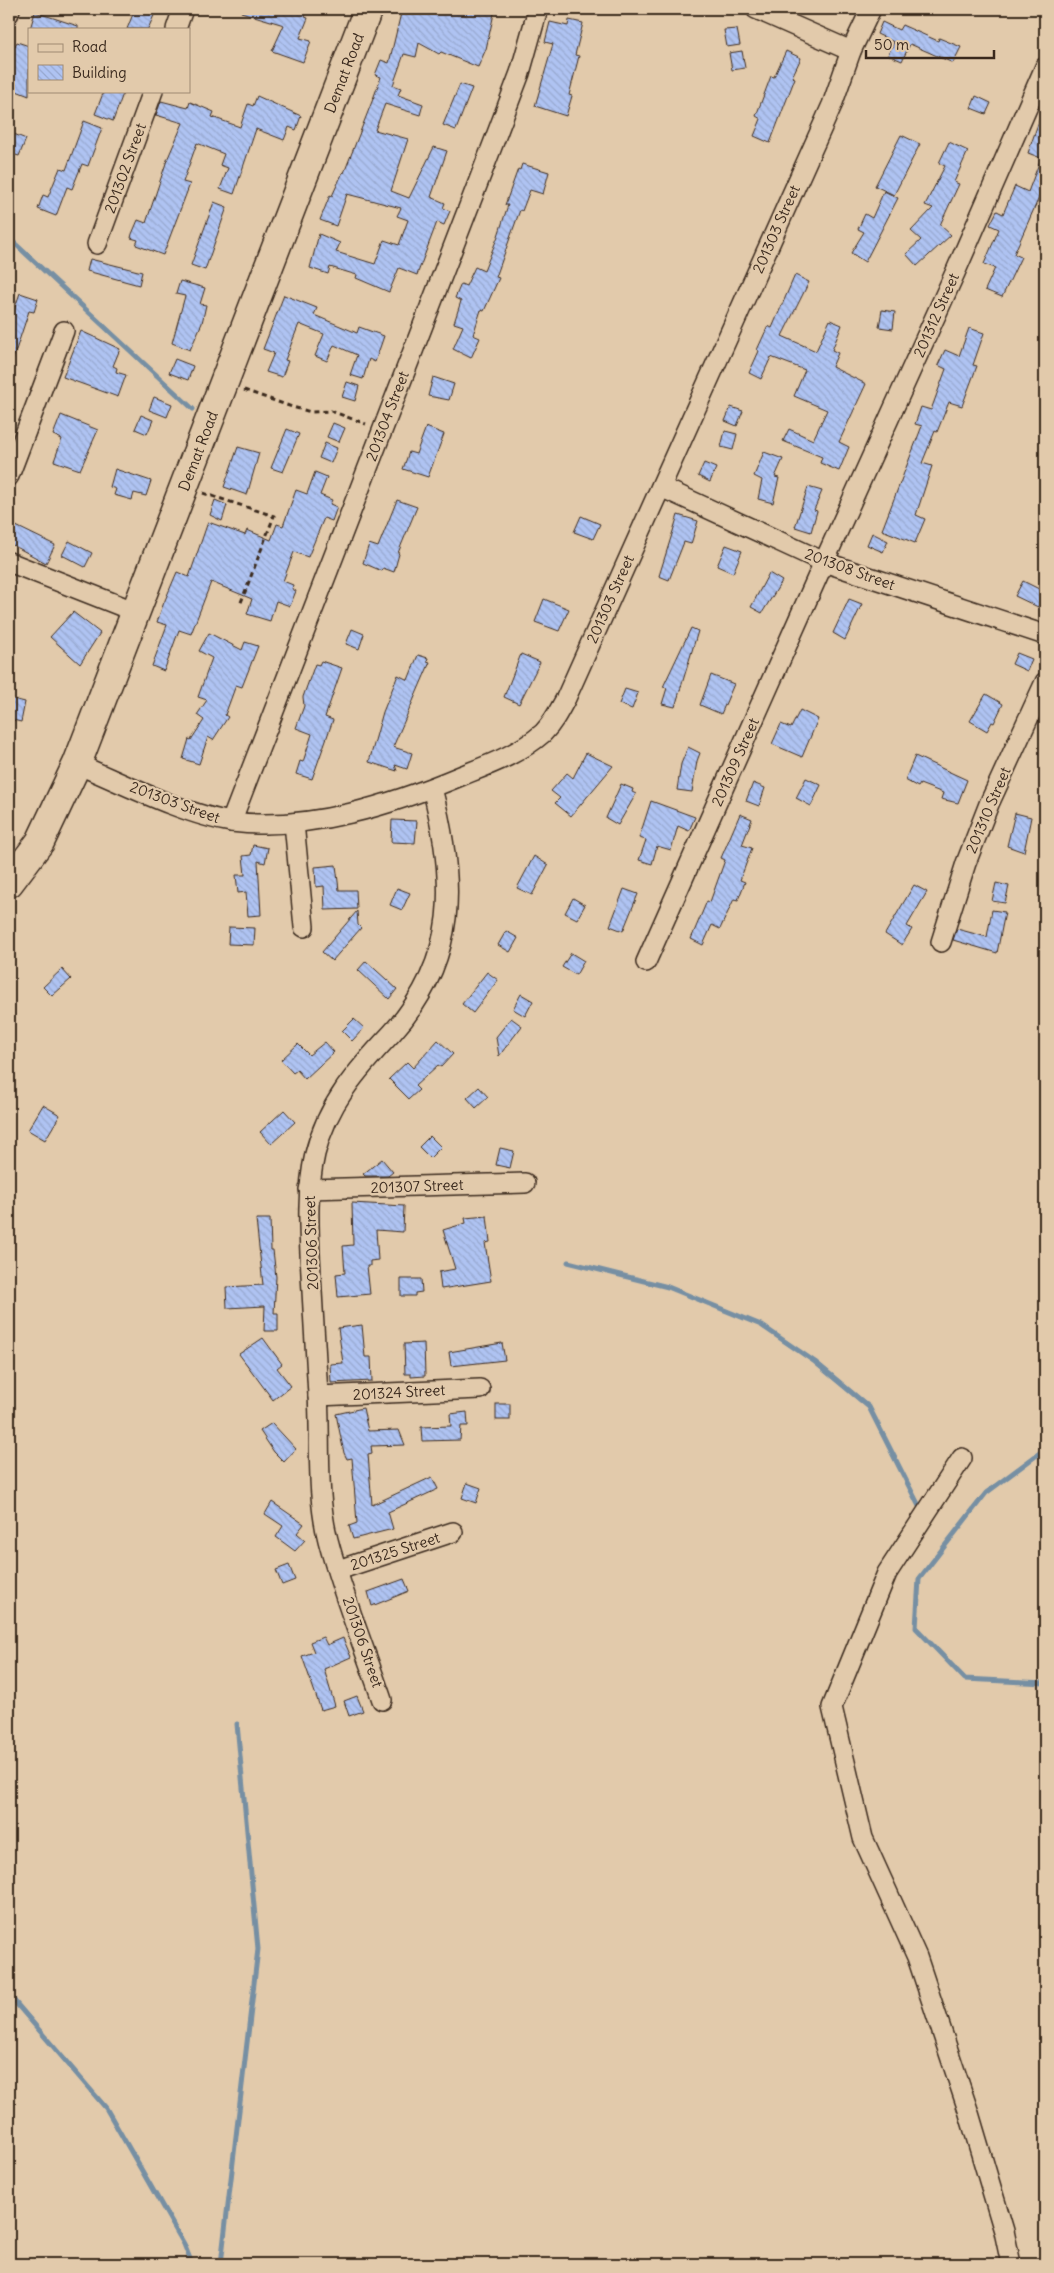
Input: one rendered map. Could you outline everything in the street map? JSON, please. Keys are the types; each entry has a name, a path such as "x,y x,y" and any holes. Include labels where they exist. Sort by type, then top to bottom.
{"street":[{"path":"176,28 183,9"},
{"name":"Demat Road","path":"9,883 40,842 77,764 368,9"},
{"name":"201304 Street","path":"231,822 520,72 538,9"},
{"path":"756,9 851,51"},
{"name":"201303 Street","path":"77,764 201,814 231,822 294,823 394,802 498,762 521,749 543,732 553,721 566,698 832,105 851,51 871,9"},
{"name":"201312 Street","path":"824,562 955,273 1045,67"},
{"name":"201302 Street","path":"97,244 153,92"},
{"path":"9,476 64,331"},
{"name":"201308 Street","path":"661,488 824,562 1045,635"},
{"path":"9,562 136,612"},
{"name":"201309 Street","path":"646,962 824,562"},
{"name":"201310 Street","path":"941,942 966,863 989,804 1045,682"},
{"name":"201306 Street","path":"382,1700 338,1570 324,1520 307,1210 315,1154 330,1113 352,1076 413,1007 435,964 443,937 449,882 444,833 432,788"},
{"path":"294,823 304,926"},
{"name":"201307 Street","path":"309,1189 525,1183"},
{"name":"201324 Street","path":"318,1396 480,1389"},
{"path":"962,1458 887,1573 832,1707 863,1838 918,1957 968,2110 1004,2231 1011,2264"},
{"name":"201325 Street","path":"338,1570 453,1532"}],"path":[{"path":"224,383 311,412 330,411 382,430"},
{"path":"184,487 274,516 240,605"}],"building":[{"path":"135,9 144,9 155,13 148,28 127,28"},
{"path":"242,9 308,9 305,17 308,18 300,38 311,41 303,62 272,51 284,25 241,12"},
{"path":"402,9 433,13 434,9 495,9 486,49 478,67 441,52 439,54 419,43 416,57 404,54 393,85 401,88 398,95 423,104 420,115 385,104 375,130 408,139 391,191 409,198 434,147 447,151 431,197 445,203 443,208 450,211 444,225 437,222 417,275 399,268 389,292 356,278 357,275 330,267 328,274 310,268 319,234 340,243 336,252 375,264 384,240 399,245 408,220 397,216 401,208 347,194 336,226 320,220 330,195 332,196 344,173 373,99 381,77 375,75 381,60 389,63"},
{"path":"35,12 78,26 78,28 30,28"},
{"path":"569,20 583,23 575,55 579,56 569,95 572,96 566,116 535,106 553,44 545,42 550,22 568,26"},
{"path":"882,22 899,30 902,25 938,41 939,38 961,47 953,63 910,44 902,61 888,55 894,42 877,34"},
{"path":"737,29 740,45 727,47 724,30"},
{"path":"17,42 28,46 29,96 9,88 9,56"},
{"path":"742,51 745,68 732,70 729,53"},
{"path":"786,51 801,58 792,77 795,78 770,143 754,136 761,119 756,116 771,76 774,77"},
{"path":"460,84 472,88 456,130 443,125"},
{"path":"104,92 124,92 113,121 95,114"},
{"path":"257,96 301,116 296,130 289,127 284,140 256,129 234,194 220,189 228,168 220,165 224,154 197,143 183,182 190,184 163,255 136,245 138,240 131,238 132,234 138,220 146,223 167,160 183,123 156,115 161,101 188,108 190,102 214,112 212,117 240,127 248,104 253,106"},
{"path":"976,96 991,103 986,114 971,108"},
{"path":"1043,109 1045,110 1045,184 1014,254 1021,257 1002,297 985,290 995,268 984,264 999,229 990,225 997,211 1003,214 1015,186 1028,192 1041,158 1028,153"},
{"path":"84,121 102,128 88,166 82,164 72,189 67,187 56,216 38,209 43,195 48,197 60,168 66,170"},
{"path":"9,132 26,139 19,156 9,153"},
{"path":"901,135 920,144 894,195 875,186"},
{"path":"949,142 968,151 954,182 959,184 940,225 951,235 917,266 906,254 921,240 911,231 933,208 925,205 945,166 939,163"},
{"path":"522,164 549,172 543,194 530,190 522,211 520,210 496,277 499,278 484,311 481,310 473,335 480,338 471,358 453,349 463,326 454,323 461,301 455,298 461,284 466,286 475,267 484,271 508,205 505,205 518,169 520,170"},
{"path":"884,191 898,198 865,262 851,253 864,232 858,229 865,214 872,218"},
{"path":"214,202 227,207 205,270 191,265"},
{"path":"90,259 142,272 139,285 87,271"},
{"path":"795,275 809,282 782,336 816,351 830,320 842,325 832,350 838,353 832,367 866,384 839,442 849,447 839,471 820,463 822,457 783,441 789,429 813,440 827,410 794,396 805,370 771,357 761,379 749,373 768,326 772,328"},
{"path":"180,281 205,288 200,304 206,305 202,323 190,350 172,343 185,296 176,294"},
{"path":"20,293 38,299 34,312 29,311 11,365 9,365 9,312 13,313"},
{"path":"284,295 317,308 314,315 357,333 359,327 384,336 375,362 369,359 363,379 350,375 357,355 334,345 327,361 315,356 324,334 299,324 285,360 288,361 282,377 266,372 274,353 263,349"},
{"path":"882,310 895,312 893,329 879,327"},
{"path":"969,328 984,333 973,365 977,366 962,406 949,402 922,463 932,466 916,515 925,519 915,543 882,530 922,426 915,424 921,407 931,410 946,369 938,365 945,350 959,356"},
{"path":"81,331 120,349 113,366 117,368 116,372 126,375 118,397 63,377"},
{"path":"175,359 193,366 188,380 169,373"},
{"path":"433,377 454,384 449,400 428,396"},
{"path":"347,382 359,386 355,401 342,397"},
{"path":"154,397 172,404 167,417 149,410"},
{"path":"731,407 743,411 737,426 725,421"},
{"path":"61,415 98,430 80,470 54,461 62,439 53,435"},
{"path":"141,415 153,420 147,434 135,429"},
{"path":"333,423 345,428 339,442 327,437"},
{"path":"426,427 444,434 428,477 403,469 409,452 416,454"},
{"path":"287,429 299,434 283,472 271,468"},
{"path":"725,431 737,434 733,450 721,447"},
{"path":"325,443 337,448 331,463 319,458"},
{"path":"238,447 259,453 247,495 224,487"},
{"path":"764,452 783,459 775,477 779,478 773,503 758,499 762,480 754,476"},
{"path":"704,463 716,468 710,482 698,476"},
{"path":"115,469 151,481 146,496 134,493 132,500 114,495 116,489 110,487"},
{"path":"315,472 327,477 320,495 332,500 330,504 337,507 332,521 324,518 308,557 294,552 283,581 293,585 292,589 296,591 290,606 276,601 270,621 247,614 252,599 211,582 191,634 179,630 164,671 152,666 167,625 157,622 163,605 177,572 189,577 208,522 245,535 247,530 271,540 277,524 283,526 296,490 307,494"},
{"path":"808,487 822,491 814,510 817,511 811,532 795,527"},
{"path":"215,500 227,505 222,521 210,515"},
{"path":"397,500 417,507 398,553 394,572 383,568 382,571 363,563 369,544 378,547"},
{"path":"678,515 698,521 691,544 684,542 669,580 659,576"},
{"path":"581,516 600,524 593,539 574,532"},
{"path":"14,525 55,545 46,563 9,543 9,534"},
{"path":"872,533 888,541 883,552 867,545"},
{"path":"69,541 92,553 85,567 62,555"},
{"path":"726,545 742,551 733,573 717,566"},
{"path":"769,573 782,581 762,613 751,607"},
{"path":"1023,581 1045,592 1038,607 1015,596"},
{"path":"544,599 569,609 559,631 535,622"},
{"path":"849,599 862,604 845,640 833,633"},
{"path":"73,612 100,633 80,664 50,637"},
{"path":"691,628 698,631 675,707 662,704 667,688 663,687"},
{"path":"352,629 364,634 359,649 346,644"},
{"path":"209,633 242,650 245,642 258,646 242,687 236,685 225,715 228,717 213,740 208,737 199,764 183,759 189,739 191,740 204,720 197,715 207,700 198,697 212,658 199,651"},
{"path":"1017,653 1032,659 1027,671 1012,664"},
{"path":"521,654 540,662 519,704 504,697"},
{"path":"418,655 428,658 427,661 430,662 393,747 412,753 407,769 395,765 397,771 369,762 383,712 398,675 408,680"},
{"path":"321,661 342,668 325,717 333,720 312,779 296,774 300,761 303,762 312,734 296,728 304,706 303,697 315,664 319,665"},
{"path":"711,675 734,684 721,714 700,705"},
{"path":"625,689 638,693 632,709 619,704"},
{"path":"986,694 1003,704 994,723 992,722 987,731 970,721"},
{"path":"9,698 25,702 21,722 9,719"},
{"path":"800,710 818,719 802,757 772,744 781,724 791,728"},
{"path":"688,747 700,753 692,792 677,790 681,764"},
{"path":"586,753 613,766 571,816 555,803 560,798 551,791 567,773 573,778"},
{"path":"915,756 967,780 958,803 941,799 943,793 920,784 918,787 905,780"},
{"path":"806,778 821,785 811,806 796,798"},
{"path":"753,783 765,788 759,806 746,801"},
{"path":"621,784 633,789 632,792 636,794 618,825 606,818"},
{"path":"651,801 695,817 689,831 678,826 671,850 657,846 652,864 639,860 646,840 639,838"},
{"path":"1015,813 1031,817 1024,852 1007,846"},
{"path":"740,814 752,819 742,845 752,848 740,880 745,882 738,900 734,899 720,929 712,925 703,945 691,939 707,901 710,902 725,860 721,858"},
{"path":"392,820 417,821 415,843 391,842"},
{"path":"253,845 268,848 265,863 258,861 261,915 248,916 246,892 238,893 236,875 245,875 243,856 251,855"},
{"path":"534,856 548,865 532,895 517,888"},
{"path":"336,865 339,890 356,890 357,909 325,910 324,886 316,887 315,867"},
{"path":"996,883 1009,886 1005,903 992,901"},
{"path":"914,885 927,892 907,926 912,929 902,945 885,934"},
{"path":"397,888 410,893 402,910 390,905"},
{"path":"624,889 638,894 623,931 610,926"},
{"path":"573,898 585,905 577,919 565,913"},
{"path":"992,910 1005,912 997,953 953,940 957,929 987,937"},
{"path":"357,911 358,925 361,928 332,961 322,952"},
{"path":"229,927 255,928 254,945 228,944"},
{"path":"506,931 518,938 510,952 498,945"},
{"path":"571,953 584,961 576,975 562,967"},
{"path":"366,961 397,989 389,999 358,970"},
{"path":"62,969 71,979 52,996 43,987"},
{"path":"487,972 498,980 473,1013 462,1004"},
{"path":"521,994 533,1001 525,1016 513,1009"},
{"path":"511,1018 522,1026 499,1056 496,1037"},
{"path":"354,1019 364,1028 352,1041 342,1031"},
{"path":"438,1040 453,1054 441,1067 438,1065 415,1086 419,1090 409,1099 389,1079 407,1062 413,1068"},
{"path":"325,1042 334,1052 305,1079 297,1070 293,1073 281,1060 298,1044 309,1055"},
{"path":"479,1087 488,1097 476,1108 467,1098"},
{"path":"43,1105 60,1115 45,1140 28,1130"},
{"path":"284,1110 295,1122 271,1144 260,1132"},
{"path":"430,1136 441,1147 430,1158 419,1147"},
{"path":"500,1148 514,1151 510,1168 496,1165"},
{"path":"382,1159 393,1172 388,1176 365,1176 363,1174"},
{"path":"352,1203 404,1206 403,1232 376,1230 378,1260 370,1261 370,1266 367,1266 370,1294 338,1297 336,1274 345,1273 343,1246 353,1245"},
{"path":"487,1216 490,1242 485,1243 491,1281 441,1289 439,1272 455,1269 443,1230 466,1223 465,1218"},
{"path":"256,1219 270,1219 271,1250 273,1250 276,1277 274,1313 278,1313 278,1331 264,1331 265,1306 227,1308 226,1287 263,1285"},
{"path":"401,1279 421,1279 422,1292 415,1293 415,1296 401,1296"},
{"path":"362,1325 365,1357 371,1357 372,1381 331,1383 330,1364 343,1363 338,1328"},
{"path":"263,1338 282,1364 277,1368 291,1386 273,1400 239,1354"},
{"path":"424,1343 425,1376 411,1377 411,1374 405,1374 404,1344"},
{"path":"502,1343 505,1360 451,1366 449,1352"},
{"path":"496,1404 510,1404 510,1420 496,1420"},
{"path":"363,1408 368,1431 399,1430 405,1445 371,1446 372,1453 368,1454 372,1505 432,1477 438,1489 388,1512 393,1529 353,1539 349,1526 357,1523 352,1458 347,1459 344,1453 336,1414"},
{"path":"467,1412 468,1426 461,1426 460,1440 422,1441 421,1427 451,1426 450,1414"},
{"path":"272,1423 296,1449 284,1462 274,1452 260,1431"},
{"path":"467,1483 481,1488 476,1503 462,1498"},
{"path":"272,1502 304,1524 297,1533 305,1540 295,1551 276,1537 283,1526 265,1514"},
{"path":"289,1565 295,1580 282,1585 276,1570"},
{"path":"404,1579 409,1591 372,1606 368,1592"},
{"path":"323,1637 327,1645 343,1638 351,1657 324,1669 335,1706 321,1710 302,1656 314,1652 310,1642"},
{"path":"357,1696 363,1711 349,1716 344,1701"}],"waterway":[{"path":"9,238 193,409"},
{"path":"568,1262 668,1287 761,1325 815,1362 869,1407 922,1512"},
{"path":"1045,1449 986,1493 919,1579 916,1628 965,1679 1045,1683"},
{"path":"221,2264 258,1949 237,1724"},
{"path":"9,1995 106,2108 184,2244 192,2264"}]}
